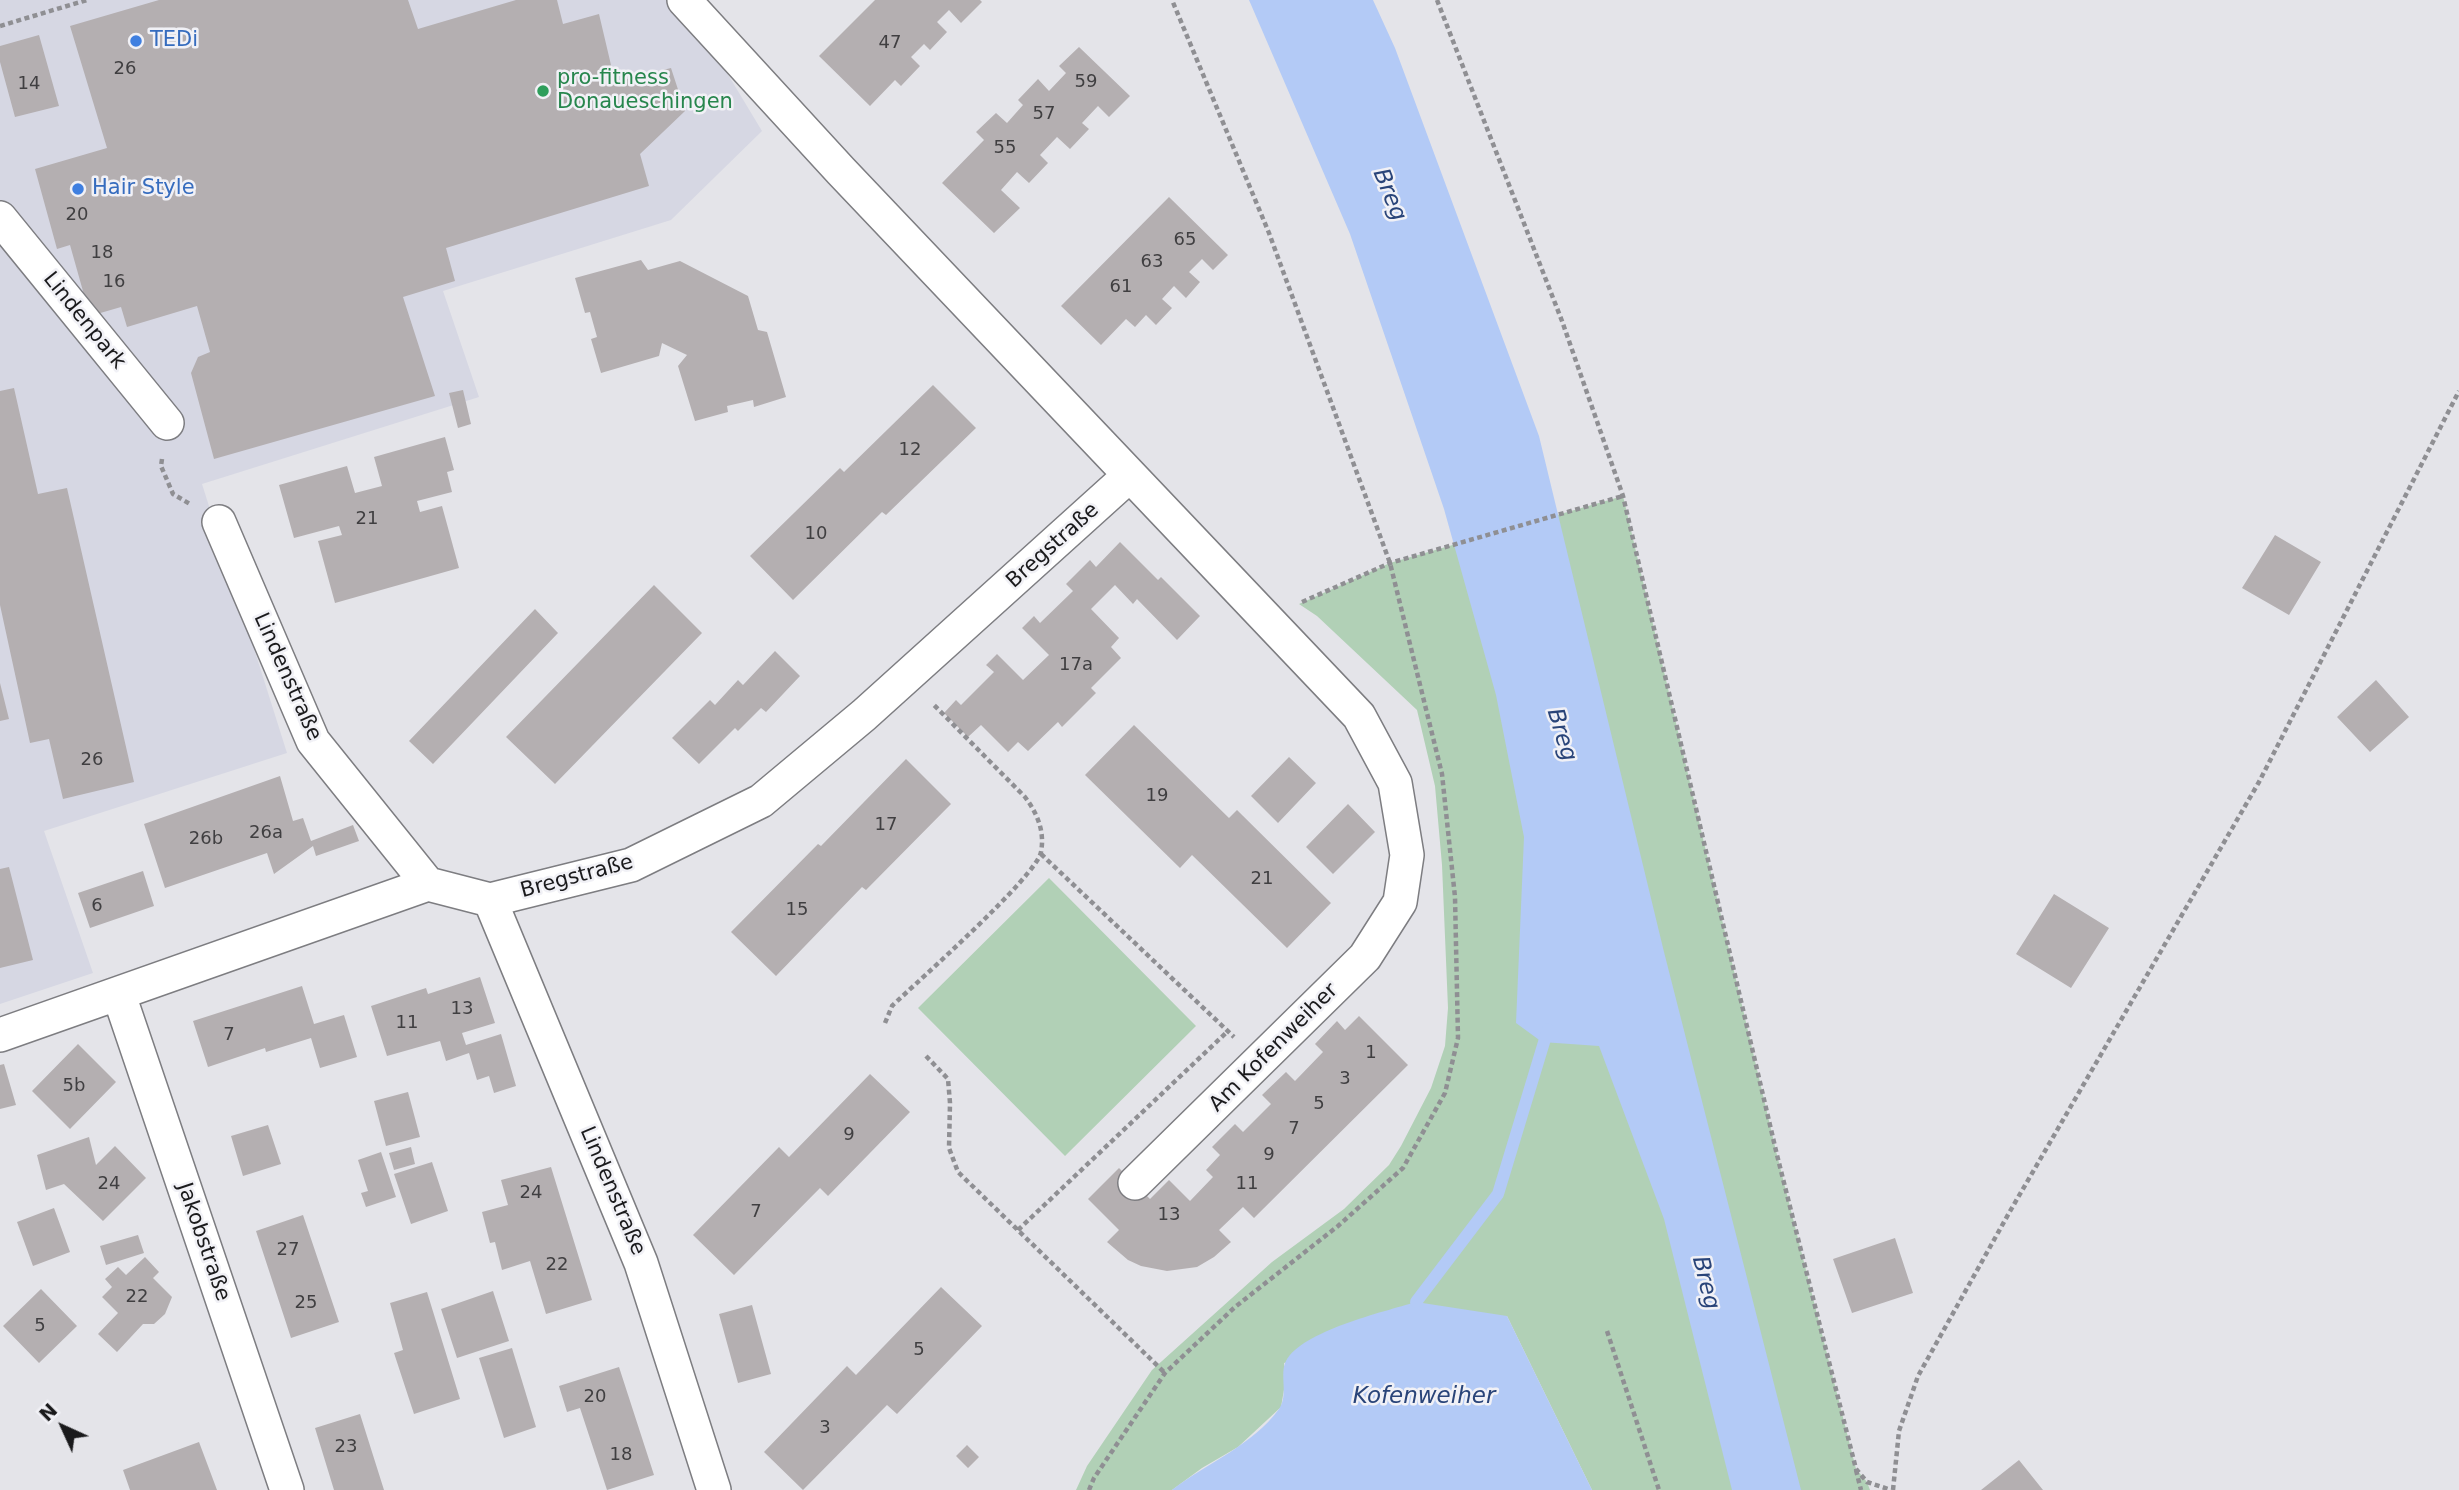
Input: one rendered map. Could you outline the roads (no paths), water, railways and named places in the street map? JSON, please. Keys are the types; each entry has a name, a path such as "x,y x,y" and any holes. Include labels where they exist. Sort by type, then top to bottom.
{"street":[{"path":"684,0 1130,475"},
{"name":"Lindenpark","path":"0,218 167,423"},
{"name":"Am Kofenweiher","path":"1130,475 1359,716 1395,783 1407,855 1400,902 1365,957 1135,1183"},
{"name":"Bregstraße","path":"428,884 490,900 631,865 761,801 906,678 1130,475"},
{"name":"Lindenstraße","path":"219,522 313,741 428,884"},
{"path":"0,1035 428,884"},
{"name":"Lindenstraße","path":"490,900 641,1263 713,1490"},
{"name":"Jakobstraße","path":"119,995 287,1490"}],"water":[{"name":"Breg","path":"1249,0 1373,0 1395,48 1539,436 1664,952 1801,1490 1732,1490 1664,1219 1599,1046 1542,1042 1516,1023 1524,837 1496,695 1444,509 1350,234"},
{"name":"Kofenweiher","path":"1416,1302 1507,1316 1592,1490 1172,1490 1243,1443 1268,1422 1282,1403 1284,1366 1295,1350 1325,1332 1345,1324"}],"waterway":[{"path":"1416,1302 1498,1194 1548,1029"}],"place":[{"name":"TEDi","path":"136,41"},
{"name":"pro-fitness Donaueschingen","path":"543,91"},
{"name":"Hair Style","path":"78,189"}]}
